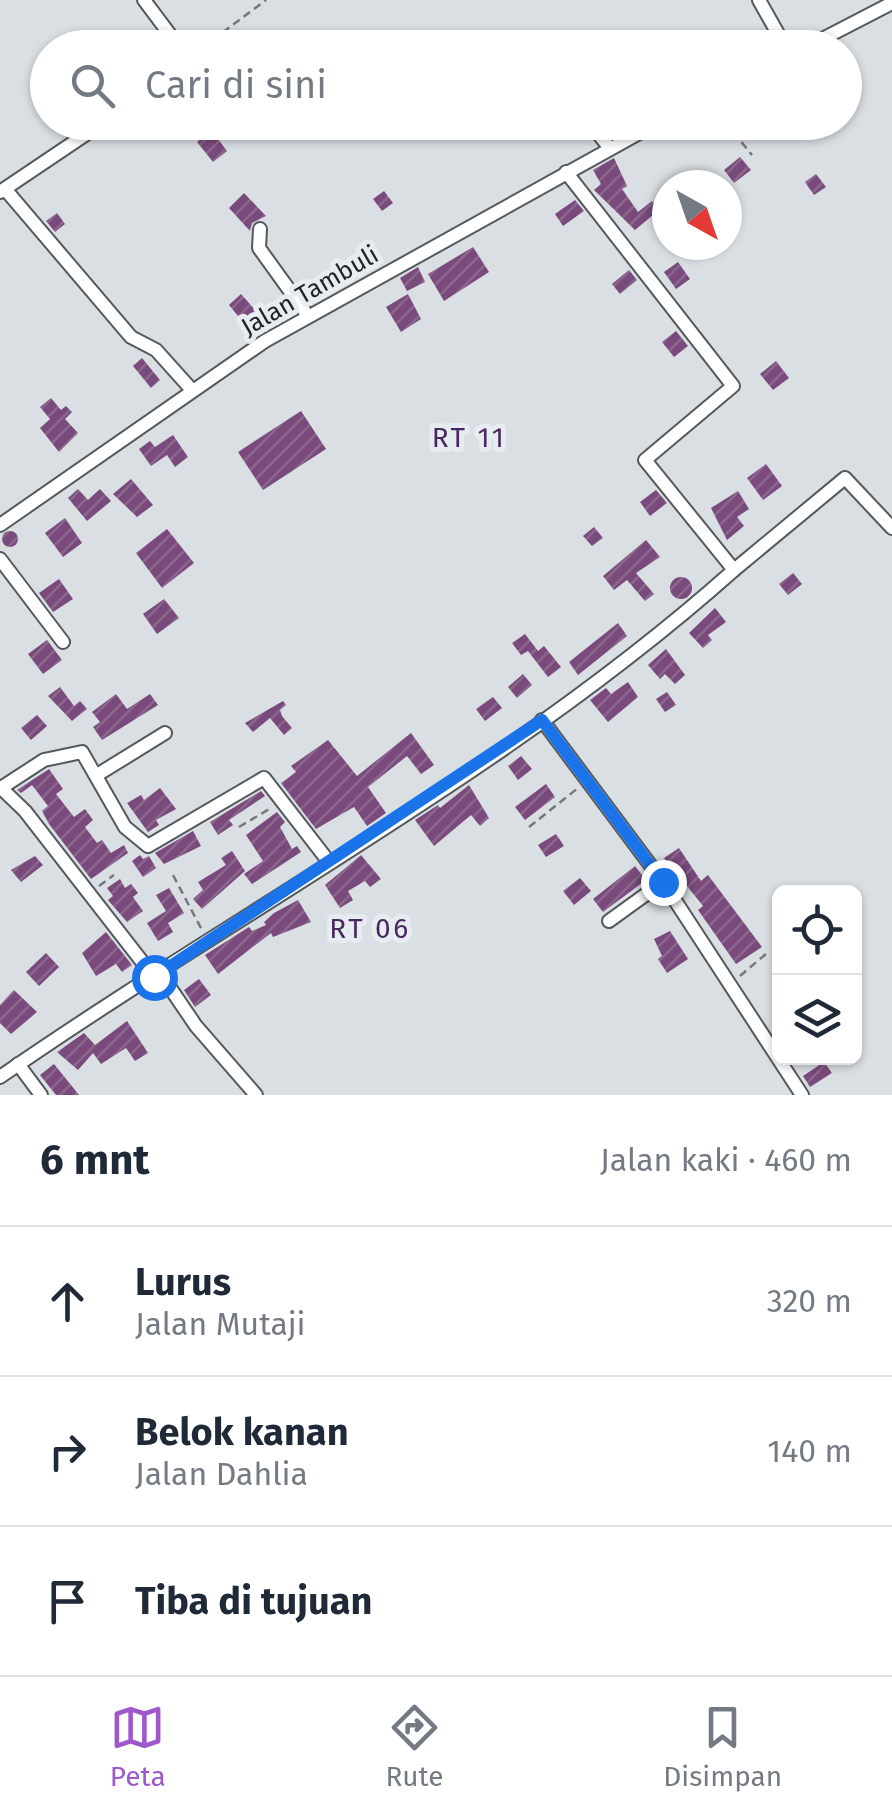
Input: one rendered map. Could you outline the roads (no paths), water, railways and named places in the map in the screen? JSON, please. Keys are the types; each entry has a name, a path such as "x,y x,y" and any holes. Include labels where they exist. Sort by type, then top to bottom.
{"street":[{"path":"144,0 166,30"},
{"path":"759,0 776,30"},
{"path":"840,30 892,3"},
{"path":"77,140 2,190 131,338 156,350 191,389"},
{"path":"603,140 609,147"},
{"name":"Jalan Tambuli","path":"0,525 191,389 308,316 623,140"},
{"path":"566,172 733,386 646,460 734,570"},
{"path":"260,228 259,248 308,316"},
{"path":"0,1077 542,720 638,651 845,478 892,528"},
{"path":"0,559 63,642"},
{"path":"542,720 663,882 802,1095"},
{"path":"98,775 165,733"},
{"path":"256,1095 196,1026 25,810 0,788 36,764 70,751 88,756 125,827 148,846 262,778 285,800 328,862"},
{"path":"608,922 663,882"},
{"path":"18,1064 41,1095"}],"district":[{"name":"RT 11","path":"469,437"},
{"name":"RT 06","path":"370,928"}]}
